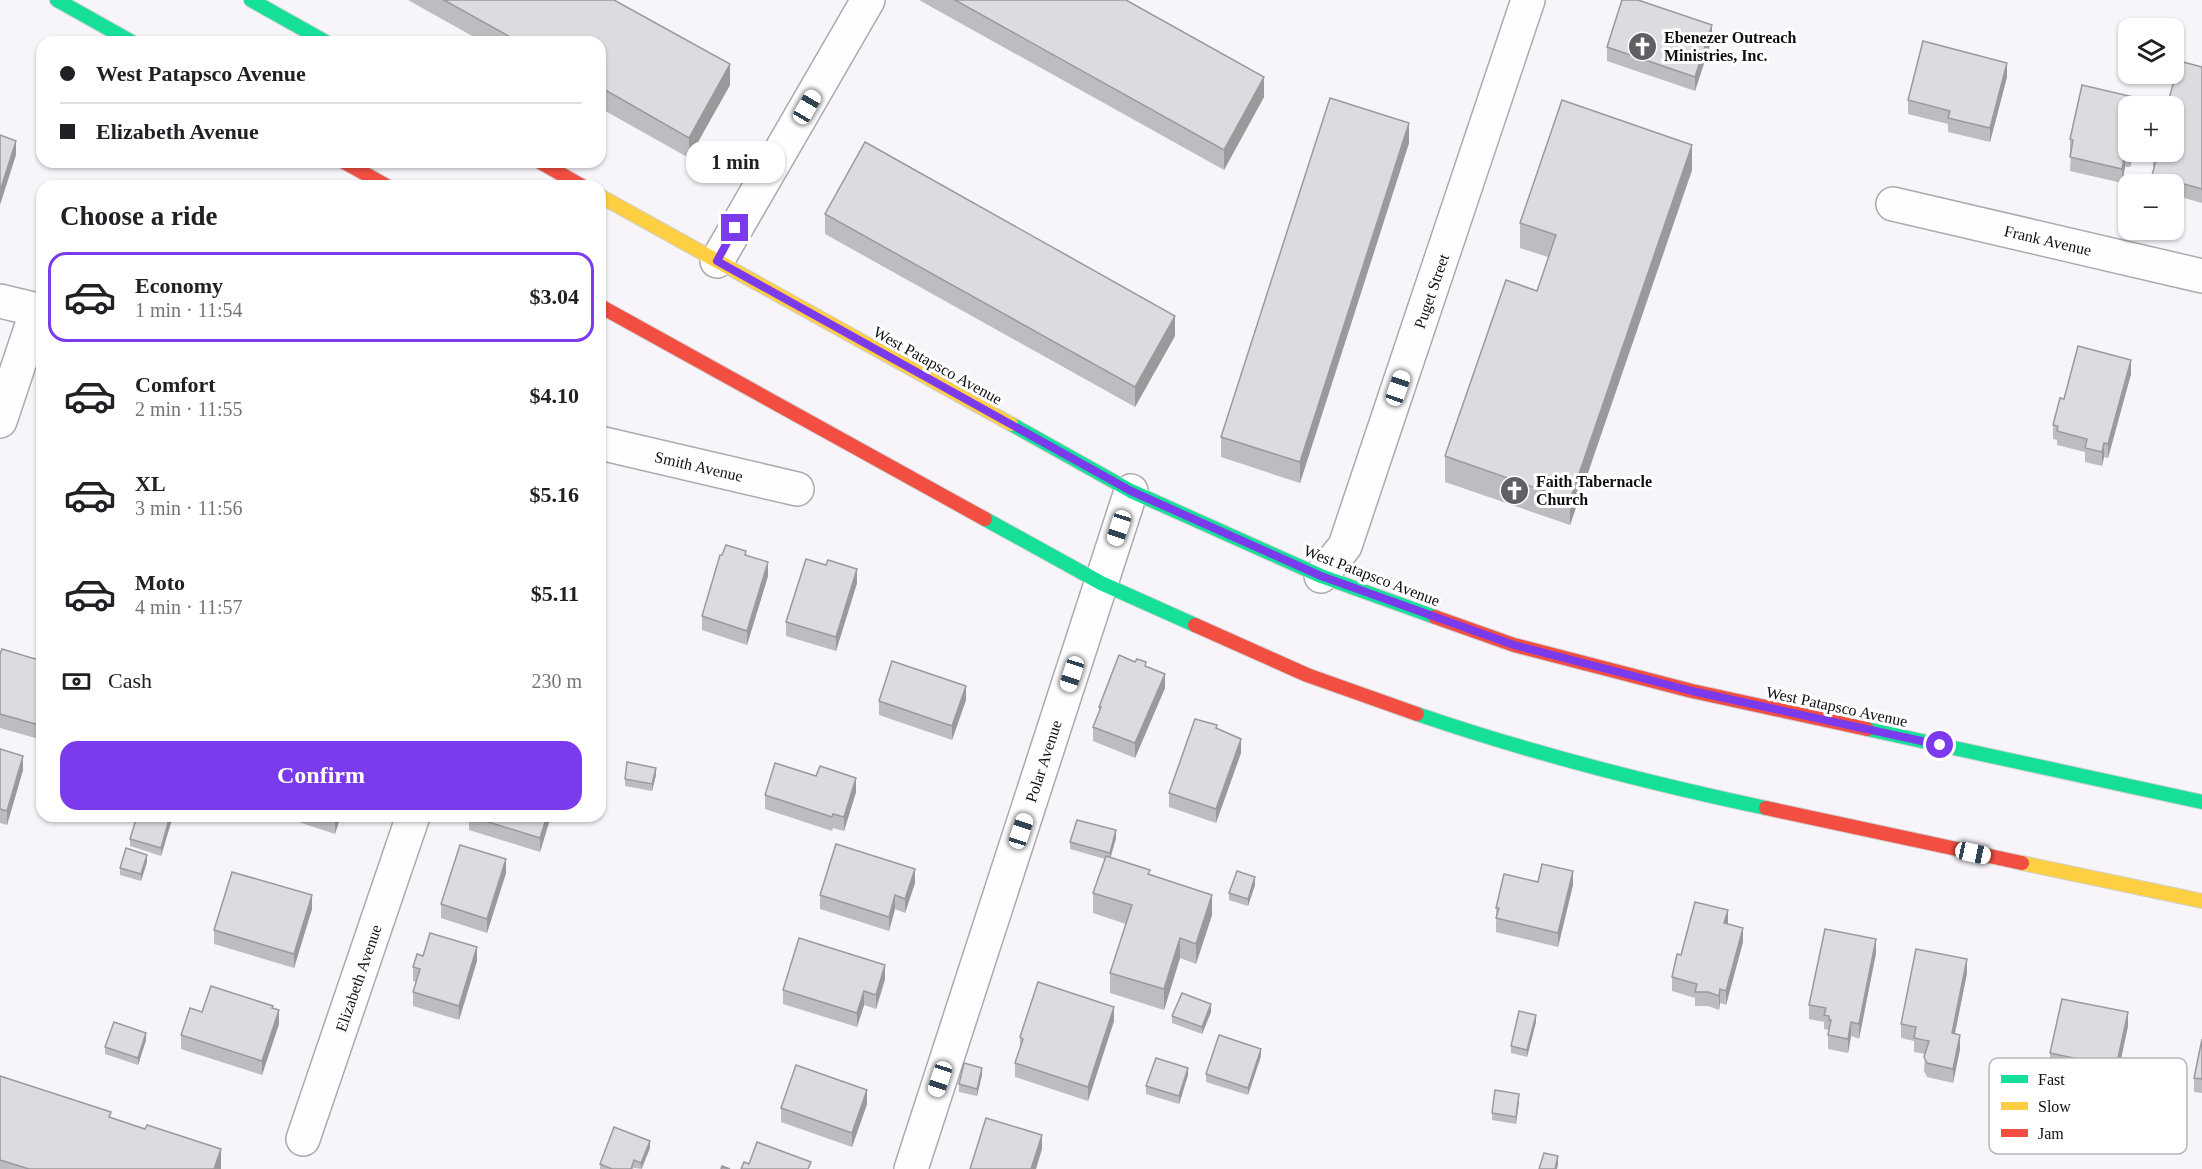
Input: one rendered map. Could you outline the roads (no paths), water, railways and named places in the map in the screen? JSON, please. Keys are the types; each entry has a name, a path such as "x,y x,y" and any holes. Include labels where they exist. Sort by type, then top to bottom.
{"main road":[{"path":"57,0 121,36"},
{"path":"251,0 315,36"},
{"path":"355,168 376,180"},
{"path":"550,168 572,180"},
{"name":"West Patapsco Avenue","path":"606,199 1131,491 1321,576 1514,645 1692,691 2202,802"},
{"path":"606,309 1101,583 1307,675 1490,739 1676,789 2202,901"}],"street":[{"path":"717,261 868,0"},
{"name":"Puget Street","path":"1321,576 1345,546 1528,0"},
{"name":"Frank Avenue","path":"1893,204 2202,276"},
{"path":"0,301 36,309"},
{"path":"0,422 36,319"},
{"name":"Smith Avenue","path":"606,444 797,489"},
{"name":"Polar Avenue","path":"911,1169 1131,491"},
{"name":"Elizabeth Avenue","path":"303,1139 411,822"}],"place":[{"name":"Ebenezer Outreach Ministries, Inc.","path":"1643,46"},
{"name":"Faith Tabernacle Church","path":"1515,490"}]}
